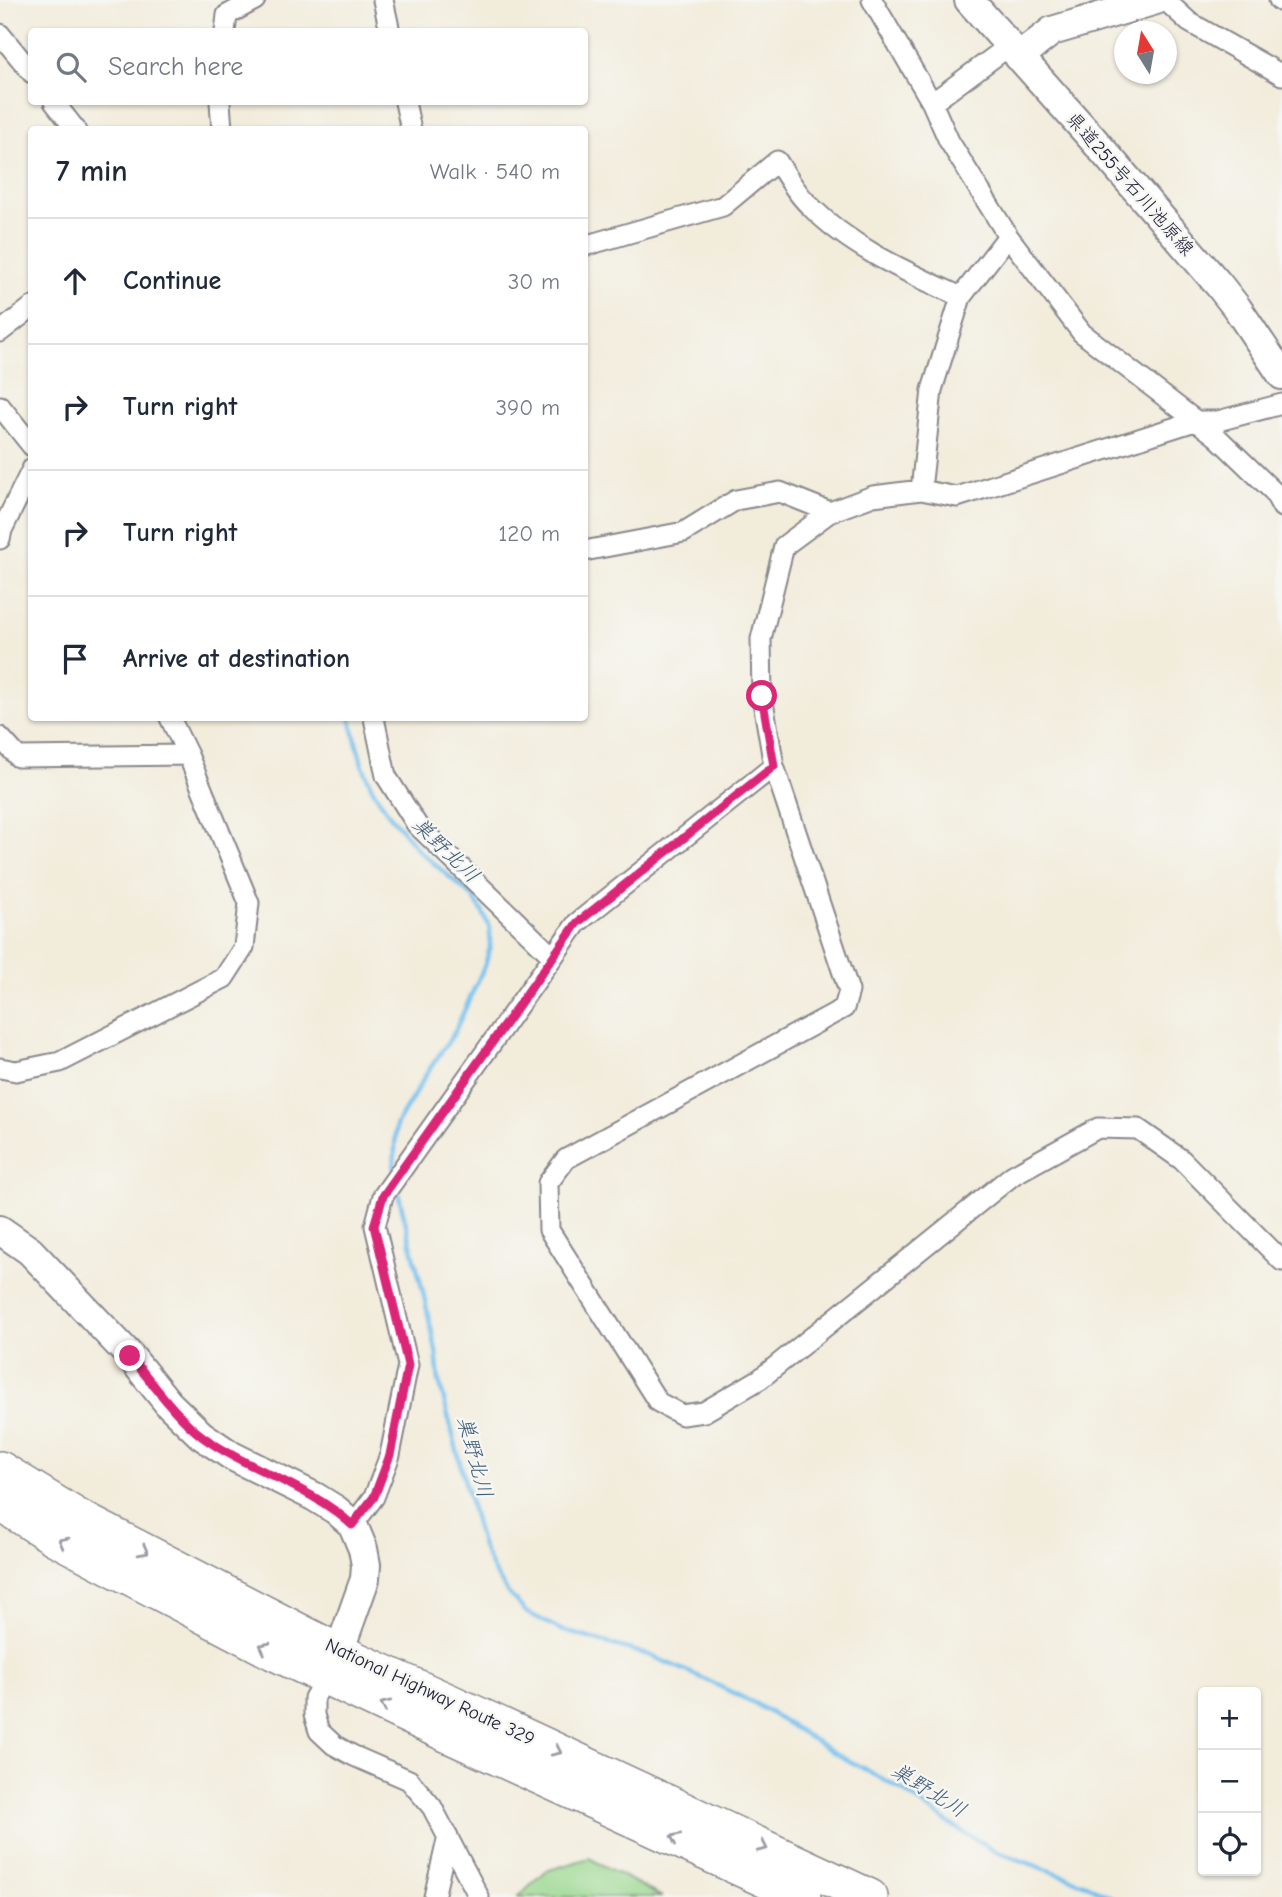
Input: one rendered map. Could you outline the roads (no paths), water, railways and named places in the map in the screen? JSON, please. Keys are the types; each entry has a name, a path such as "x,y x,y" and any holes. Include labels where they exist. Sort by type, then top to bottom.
{"highway":[{"name":"National Highway Route 329","path":"0,1469 332,1664 803,1897"},
{"name":"National Highway Route 329","path":"0,1503 55,1538 273,1652 332,1664 492,1721 870,1897"}],"street":[{"path":"225,28 227,15 255,0"},
{"path":"383,0 389,28"},
{"path":"872,0 932,103 949,141 1007,236 1082,333 1217,437 1274,492 1282,508"},
{"name":"県道255号石川池原線","path":"969,0 1219,285 1282,375"},
{"path":"932,103 1052,31 1156,0"},
{"path":"1165,0 1189,23 1282,75"},
{"path":"0,34 28,68"},
{"path":"56,105 73,126"},
{"path":"220,105 222,126"},
{"path":"406,105 410,126"},
{"path":"588,245 723,206 777,161 807,204 839,232 864,249 961,297"},
{"path":"921,490 932,390 961,297 1007,236"},
{"path":"0,332 28,310"},
{"path":"1282,404 1218,421 1195,421 957,497 921,490 873,496 830,512 784,546 761,639 762,696 774,766 849,991 844,1008 566,1159 548,1183 549,1230 658,1402 682,1415 704,1412 760,1379 1013,1175 1098,1128 1138,1129 1182,1160 1282,1261"},
{"path":"0,406 28,441"},
{"path":"0,539 28,477"},
{"path":"588,550 684,532 736,500 780,492 830,512"},
{"path":"0,1068 16,1070 61,1062 224,978 244,947 249,903 171,721"},
{"path":"375,721 386,776 417,825 553,957"},
{"path":"0,737 18,757 188,755"},
{"path":"352,1525 374,1497 390,1455 408,1365 374,1226 383,1196 577,923 774,766"},
{"path":"0,1230 30,1251 130,1356 168,1403 201,1435 232,1455 315,1497 336,1510 352,1525 363,1549 365,1579 332,1664 314,1698 314,1715 319,1731 334,1745 354,1756 410,1780 432,1807 479,1897"},
{"path":"434,1897 448,1836"}],"waterway":[{"name":"巣野北川","path":"351,721 362,764 372,788 388,813 418,850 472,896 490,928 490,948 485,965 454,1033 396,1125 394,1169"},
{"name":"巣野北川","path":"397,1188 436,1351 439,1381 481,1544 508,1593 526,1612 561,1630 649,1655 756,1704 833,1752 899,1788 953,1826 995,1851 1086,1884 1111,1897"}]}
